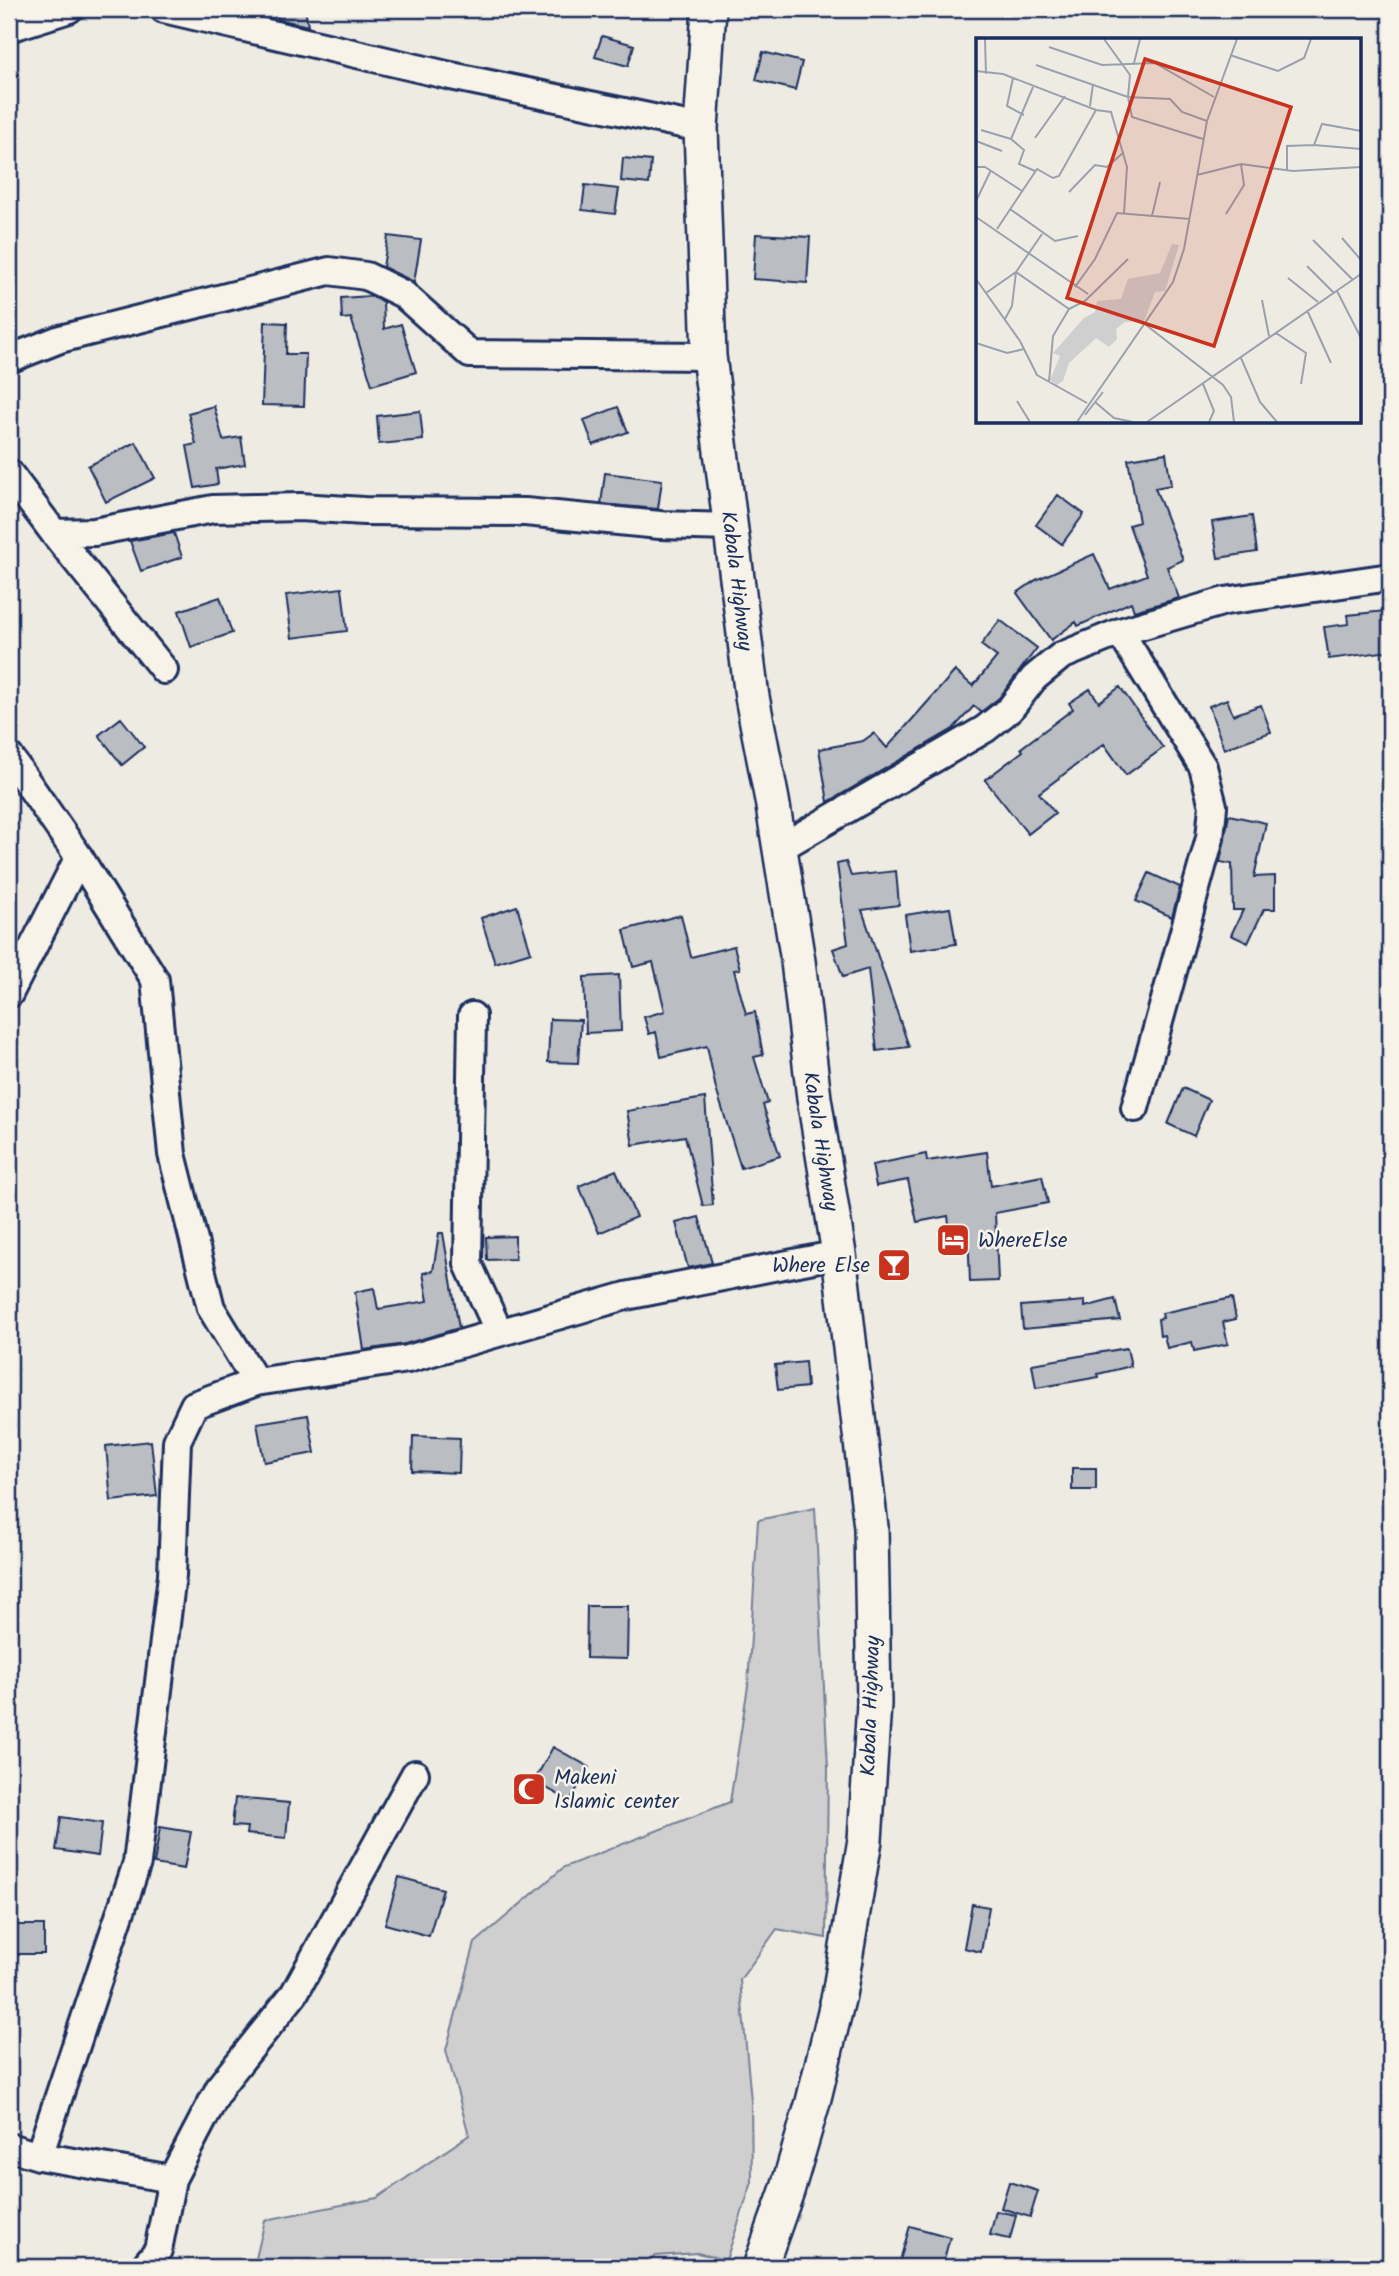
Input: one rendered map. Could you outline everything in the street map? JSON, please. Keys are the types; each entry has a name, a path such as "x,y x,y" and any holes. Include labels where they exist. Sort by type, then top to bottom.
{"main road":[{"name":"Kabala Highway","path":"709,9 701,128 709,356 752,697 798,961 814,1098 839,1254 872,1527 874,1704 865,1840 839,1995 820,2076 787,2191 761,2267"}],"street":[{"path":"9,28 69,9"},
{"path":"164,9 451,76 701,128"},
{"path":"9,359 60,339 329,271 366,276 403,294 470,354 709,356"},
{"path":"9,472 54,533 164,670"},
{"path":"54,533 94,532 213,509 300,507 364,511 525,512 660,525 730,527"},
{"path":"780,848 985,729 1010,709 1034,678 1061,656 1120,632 1225,601 1390,577"},
{"path":"1120,632 1203,767 1213,806 1210,838 1135,1108"},
{"path":"9,755 79,857 155,980 175,1167 211,1308 256,1382"},
{"path":"9,994 79,857"},
{"path":"472,1016 468,1264 499,1332"},
{"path":"39,2155 137,1863 172,1575 177,1441 194,1405 256,1382 408,1359 626,1296 839,1254"},
{"path":"144,2267 158,2250 172,2179 221,2085 295,1994 415,1774"},
{"path":"9,2147 172,2179"}],"shaded area":[{"path":"815,1508 828,1768 826,1938 777,1929 740,1980 751,2101 752,2182 726,2260 697,2253 656,2256 642,2267 254,2267 265,2220 377,2198 469,2135 446,2050 475,1943 564,1867 730,1802 748,1686 758,1520"}],"building":[{"path":"276,9 305,9 308,26 278,19"},
{"path":"602,36 634,45 628,66 595,57"},
{"path":"763,52 802,62 795,90 756,80"},
{"path":"623,158 651,161 649,184 621,181"},
{"path":"585,185 619,189 615,214 582,210"},
{"path":"756,234 810,237 807,283 753,279"},
{"path":"388,236 421,240 414,282 383,267"},
{"path":"371,296 383,302 384,329 401,324 416,372 372,385 351,318 342,319 341,298"},
{"path":"265,322 287,323 286,354 306,354 304,406 262,405"},
{"path":"214,406 223,440 241,437 245,464 216,469 218,484 195,488 187,446 196,444 188,413"},
{"path":"618,407 628,432 593,445 584,420"},
{"path":"420,411 423,440 379,444 377,416"},
{"path":"136,442 155,478 106,502 88,466"},
{"path":"1166,453 1171,485 1155,488 1183,560 1167,567 1179,598 1134,611 1131,602 1078,626 1076,622 1051,640 1017,593 1036,580 1094,554 1110,589 1147,575 1129,525 1139,522 1128,459"},
{"path":"605,473 662,480 658,509 601,504"},
{"path":"1058,495 1084,514 1062,544 1036,525"},
{"path":"1252,516 1257,552 1218,558 1212,522"},
{"path":"174,533 182,557 141,571 130,541"},
{"path":"342,588 347,631 292,638 286,595"},
{"path":"220,597 232,633 191,647 179,611"},
{"path":"1385,611 1390,651 1329,659 1324,627 1349,624 1348,615"},
{"path":"1000,620 1037,648 999,698 981,712 974,706 953,729 828,802 819,749 863,741 874,733 887,748 955,671 973,686 997,657 981,645"},
{"path":"1120,687 1163,748 1126,775 1104,744 1039,793 1055,813 1028,834 985,780 1023,751 1021,748 1073,709 1069,703 1090,689 1099,702"},
{"path":"1227,699 1233,715 1261,705 1271,732 1224,749 1209,706"},
{"path":"121,718 144,747 122,765 99,735"},
{"path":"1229,815 1266,823 1254,877 1275,876 1275,909 1264,909 1248,943 1231,935 1243,910 1233,910 1232,864 1220,862"},
{"path":"846,862 851,876 896,871 899,905 862,910 909,1047 877,1051 868,969 843,977 833,949 848,944 837,864"},
{"path":"1149,873 1180,887 1172,917 1136,901"},
{"path":"517,906 531,952 495,963 481,918"},
{"path":"950,908 956,944 910,951 905,915"},
{"path":"681,915 691,957 734,946 740,969 734,970 746,1014 755,1012 763,1055 754,1057 768,1103 763,1105 780,1156 741,1168 716,1089 707,1046 661,1057 656,1032 649,1034 644,1017 665,1011 653,962 633,967 624,930"},
{"path":"619,975 621,1031 586,1033 584,977"},
{"path":"550,1019 581,1020 578,1063 548,1062"},
{"path":"1183,1088 1209,1100 1194,1136 1168,1124"},
{"path":"705,1098 713,1205 703,1206 685,1136 633,1145 627,1111"},
{"path":"987,1152 991,1186 1042,1176 1048,1203 995,1213 998,1281 970,1282 968,1229 950,1232 948,1216 917,1222 908,1180 876,1186 872,1165 926,1154 927,1161"},
{"path":"616,1170 636,1217 599,1233 579,1186"},
{"path":"699,1217 712,1263 688,1268 676,1223"},
{"path":"439,1233 443,1233 459,1328 405,1344 364,1350 355,1292 374,1288 378,1309 428,1301 423,1273 433,1271"},
{"path":"515,1236 515,1259 487,1260 486,1237"},
{"path":"1232,1298 1236,1319 1223,1322 1228,1344 1194,1351 1192,1342 1167,1348 1164,1335 1160,1336 1158,1319 1163,1318 1162,1313"},
{"path":"1115,1299 1120,1320 1023,1329 1021,1306 1085,1301 1085,1307"},
{"path":"1127,1348 1131,1366 1098,1374 1099,1377 1036,1388 1032,1364"},
{"path":"805,1362 807,1387 778,1390 775,1365"},
{"path":"308,1415 315,1453 264,1462 257,1423"},
{"path":"413,1436 460,1438 459,1473 412,1471"},
{"path":"151,1441 157,1496 111,1501 106,1446"},
{"path":"1072,1468 1096,1468 1096,1490 1072,1490"},
{"path":"587,1606 628,1606 627,1659 586,1658"},
{"path":"553,1747 589,1767 570,1801 534,1781"},
{"path":"235,1798 289,1803 286,1838 246,1834 247,1827 232,1826"},
{"path":"61,1817 102,1823 98,1856 56,1850"},
{"path":"160,1827 191,1832 184,1869 154,1864"},
{"path":"399,1877 443,1889 429,1936 385,1924"},
{"path":"972,1904 989,1907 981,1952 964,1948"},
{"path":"9,1925 44,1925 44,1954 9,1954"},
{"path":"1009,2182 1038,2191 1030,2217 1001,2208"},
{"path":"996,2211 1016,2215 1010,2239 990,2235"},
{"path":"910,2226 950,2237 942,2267 898,2267"}],"place":[{"name":"WhereElse","path":"953,1240"},
{"name":"Where Else","path":"894,1265"},
{"name":"Makeni Islamic center","path":"529,1789"}]}
